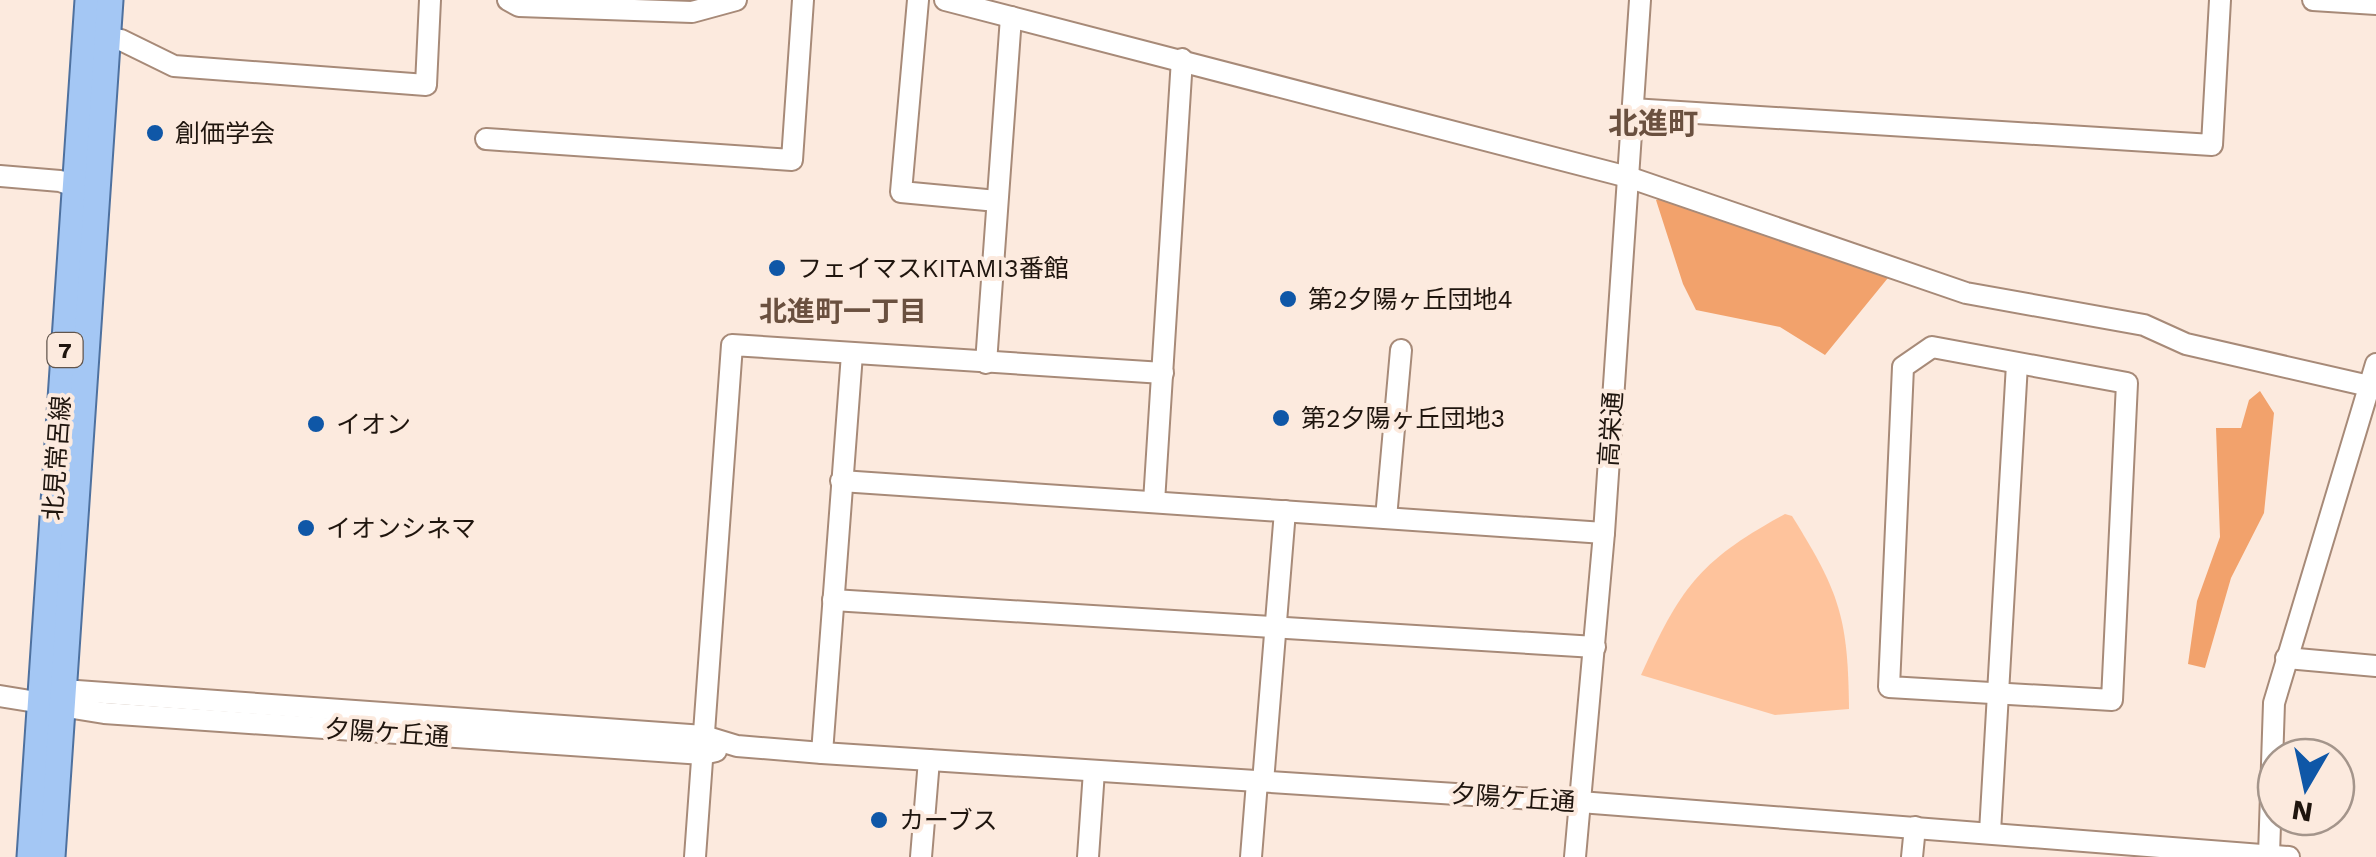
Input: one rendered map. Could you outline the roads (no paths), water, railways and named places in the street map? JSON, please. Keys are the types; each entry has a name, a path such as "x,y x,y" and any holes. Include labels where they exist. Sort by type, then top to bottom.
{"main road":[{"name":"北見常呂線","path":"88,0 97,35"},
{"name":"北見常呂線","path":"52,857 54,699 86,191 97,35 110,0"},
{"name":"北見常呂線","path":"30,857 54,699"}],"street":[{"path":"97,35 174,66 426,85 430,0"},
{"path":"508,0 518,6 692,12 736,0"},
{"path":"486,139 792,160 803,0"},
{"path":"918,0 901,192 997,201"},
{"path":"945,0 1628,177 1966,294 2144,325 2186,344 2369,386"},
{"name":"高栄通","path":"1576,857 1604,532 1640,0"},
{"path":"1632,108 2212,145 2220,0"},
{"path":"2313,0 2376,4"},
{"path":"986,363 1011,17"},
{"path":"1154,502 1182,59"},
{"path":"0,176 60,181 86,191"},
{"path":"696,857 732,345 1163,374"},
{"path":"1932,347 2127,383 2112,700 1999,694 1889,686 1903,367 1932,347"},
{"path":"1386,518 1402,350"},
{"path":"822,753 852,354"},
{"path":"1990,832 2017,364"},
{"path":"2279,856 2274,703 2376,364"},
{"path":"841,481 1604,532"},
{"path":"1251,857 1285,511"},
{"path":"833,600 1595,647"},
{"path":"2286,658 2376,666"},
{"name":"夕陽ケ丘通","path":"0,696 1580,802 1990,832 2170,852 2279,856"},
{"path":"921,857 929,760"},
{"path":"1088,857 1094,771"},
{"path":"1912,857 1915,828"}],"place":[{"name":"創価学会","path":"155,133"},
{"name":"フェイマスKITAMI3番館","path":"777,268"},
{"name":"第2夕陽ヶ丘団地4","path":"1288,299"},
{"name":"第2夕陽ヶ丘団地3","path":"1281,418"},
{"name":"イオン","path":"316,424"},
{"name":"イオンシネマ","path":"306,528"},
{"name":"カーブス","path":"879,820"}],"district":[{"name":"北進町","path":"1653,123"},
{"name":"北進町一丁目","path":"843,311"}]}
